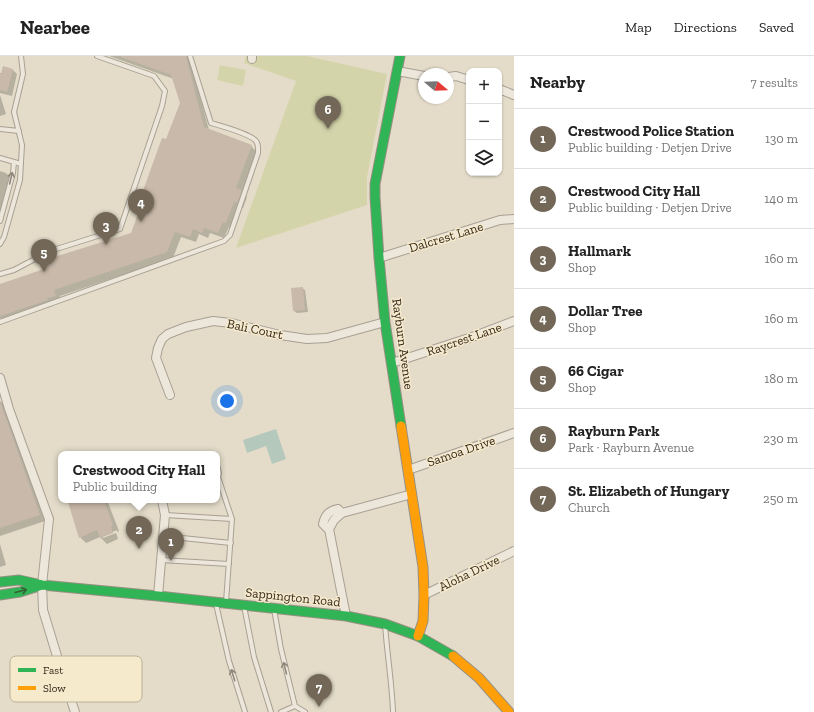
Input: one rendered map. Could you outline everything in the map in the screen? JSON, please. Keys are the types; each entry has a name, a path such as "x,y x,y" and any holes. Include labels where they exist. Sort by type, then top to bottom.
{"main road":[{"name":"Rayburn Avenue","path":"400,56 375,184 379,258 385,322 423,567 423,621 418,636"},
{"name":"Sappington Road","path":"0,582 19,580 42,585 346,616 385,624 418,636 452,655 479,678 509,712"},
{"name":"Sappington Road","path":"0,595 20,592 42,585"}],"street":[{"path":"397,71 418,75"},
{"path":"454,76 466,79"},
{"path":"502,90 514,95"},
{"name":"Dalcrest Lane","path":"379,258 500,220 514,219"},
{"name":"Bali Court","path":"170,395 156,358 158,348 162,339 168,334 186,327 213,321 231,323 280,335 307,339 327,338 385,322"},
{"name":"Raycrest Lane","path":"392,364 514,321"},
{"path":"1,381 9,409 49,519 42,585 43,610 57,656"},
{"name":"Samoa Drive","path":"408,470 514,433"},
{"path":"346,616 329,529 334,520 342,512 412,494"},
{"path":"158,596 165,514 163,503"},
{"name":"Aloha Drive","path":"424,595 513,553"},
{"path":"72,702 75,712"}],"lane":[{"path":"0,244 4,237 20,180 22,144 14,112 23,74 21,56"},
{"path":"0,274 14,270 50,250 120,229 162,106 165,91 154,76 97,56"},
{"path":"0,322 224,241 230,235 258,154 259,147 257,141 251,136 211,123 190,56"},
{"path":"0,129 19,131"},
{"path":"0,158 21,164"},
{"path":"0,222 10,185 14,162"},
{"path":"220,483 232,519 226,603"},
{"path":"165,514 232,519"},
{"path":"163,536 231,543"},
{"path":"161,560 229,564"},
{"path":"216,602 229,660 244,712"},
{"path":"244,605 254,657 271,712"},
{"path":"274,609 280,649 295,706 305,712"},
{"path":"385,624 386,644 392,687 393,712"},
{"path":"281,712 295,706"}],"green space":[{"path":"246,56 307,56 387,74 367,177 367,205 236,248 296,81 244,63"},
{"path":"220,65 246,70 243,86 217,80"}],"shaded area":[{"path":"276,429 286,459 272,464 266,446 247,453 243,440"}],"building":[{"path":"121,56 186,56 204,127 252,145 236,188 242,190 237,203 234,202 226,223 223,222 218,233 204,228 202,233 193,229 190,237 175,232 167,252 54,290 56,296 47,298 48,300 0,316 0,284 47,268 51,258 131,233 143,200 140,199 162,138 166,139 180,103 171,75"},
{"path":"3,66 13,69 7,92 0,90 0,73 1,74"},
{"path":"303,287 305,310 293,311 291,288"},
{"path":"0,404 40,515 0,528"},
{"path":"68,503 105,503 113,525 111,526 113,533 100,538 97,530 79,538"}],"traffic: fast":[{"path":"400,56 375,184 375,197 385,322 401,426"},
{"path":"0,582 19,580 42,585 346,616 385,624 418,636 453,656"},
{"path":"0,595 20,592 42,585"}],"traffic: slow":[{"path":"401,426 423,567 423,621 418,636"},
{"path":"453,656 479,678 509,712"}],"place":[{"name":"Rayburn Park","path":"328,129"},
{"name":"Dollar Tree","path":"141,222"},
{"name":"Hallmark","path":"106,245"},
{"name":"66 Cigar","path":"44,272"},
{"name":"Crestwood City Hall","path":"139,549"},
{"name":"Crestwood Police Station","path":"171,561"},
{"name":"St. Elizabeth of Hungary","path":"319,707"}]}
